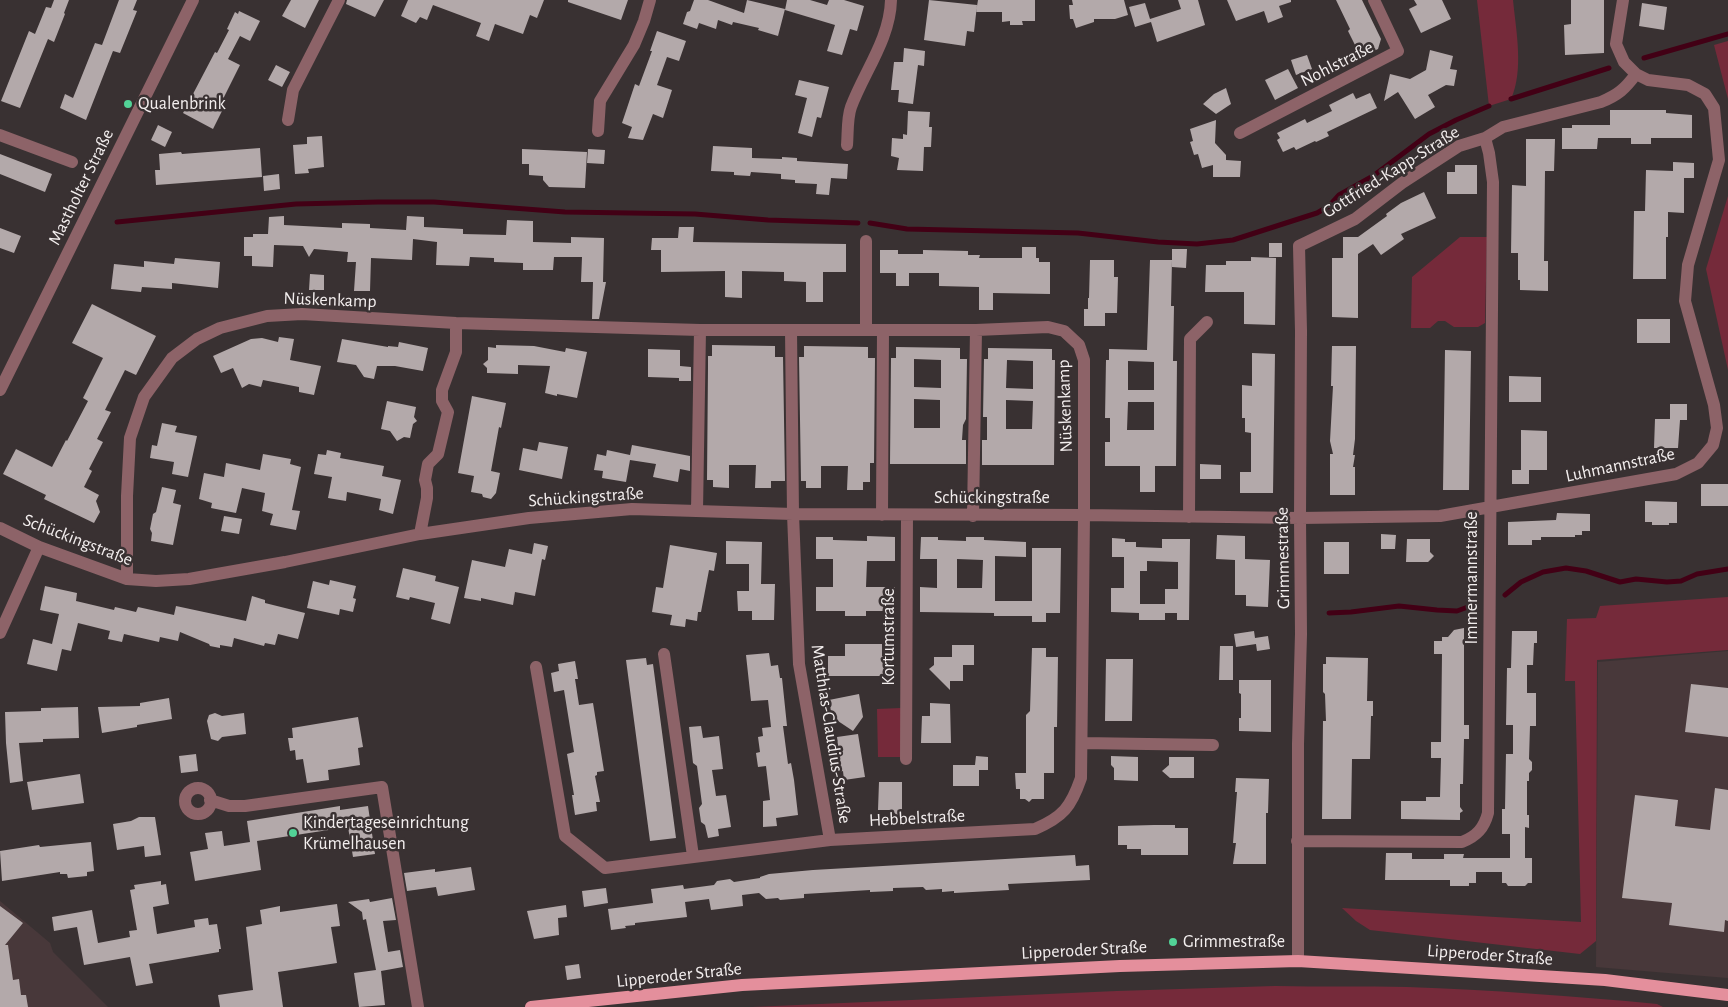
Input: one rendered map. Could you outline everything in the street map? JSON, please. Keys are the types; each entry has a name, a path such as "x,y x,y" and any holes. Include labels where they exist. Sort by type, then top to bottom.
{"main road":[{"name":"Lipperoder Straße","path":"532,1007 742,985 1120,966 1298,960 1605,980 1728,995"}],"street":[{"name":"Mastholter Straße","path":"0,390 194,0"},
{"path":"288,120 293,90 339,0"},
{"path":"598,131 600,101 634,45 650,0"},
{"path":"847,145 850,109 882,41 891,10 891,0"},
{"name":"Nohlstraße","path":"1240,133 1398,52 1374,0"},
{"path":"1623,0 1616,44 1624,62 1636,74"},
{"name":"Gottfried-Kapp-Straße","path":"1299,246 1355,219 1402,182 1459,146 1485,138 1503,126 1601,102 1616,95 1628,85 1636,74"},
{"name":"Luhmannstraße","path":"1300,518 1440,516 1676,474 1698,463 1714,442 1717,428 1714,405 1685,302 1688,265 1720,160 1714,108 1705,94 1688,85 1648,80 1636,74"},
{"path":"0,135 72,162"},
{"name":"Immermannstraße","path":"1297,841 1462,842 1472,838 1479,832 1485,824 1488,813 1493,182 1485,138"},
{"path":"866,241 866,330"},
{"name":"Grimmestraße","path":"1298,960 1297,841 1301,634 1302,331 1299,246"},
{"name":"Nüskenkamp","path":"128,579 130,438 144,397 172,358 197,338 220,328 267,316 293,314 456,323 700,330 976,330 1048,326 1064,331 1079,345 1084,360 1084,515"},
{"path":"1189,517 1190,339 1207,322"},
{"path":"420,534 427,498 425,480 428,464 438,454 448,412 442,401 442,390 456,352 456,323"},
{"path":"697,511 700,330"},
{"path":"790,330 793,514"},
{"path":"882,515 884,330"},
{"path":"973,516 976,330"},
{"name":"Schückingstraße","path":"0,528 39,548 128,579 156,581 189,578 285,562 420,534 566,514 632,509 793,514 1300,518"},
{"name":"Matthias-Claudius-Straße","path":"793,514 799,664 830,840"},
{"name":"Kortumstraße","path":"906,759 907,515"},
{"name":"Hebbelstraße","path":"536,667 565,836 605,868 830,840 1034,829 1059,817 1075,797 1081,778 1084,515"},
{"path":"0,633 39,548"},
{"path":"664,654 693,856"},
{"path":"1082,743 1213,745"},
{"path":"210,800 229,806 245,806 382,787 418,1007"}],"shaded area":[{"path":"1477,0 1513,0 1516,24 1518,63 1515,88 1511,99 1489,106"},
{"path":"1728,41 1728,99 1714,45"},
{"path":"1728,196 1728,370 1706,269"},
{"path":"1460,237 1487,237 1485,323 1478,327 1454,327 1445,321 1438,321 1430,328 1411,328 1412,277"},
{"path":"1728,597 1728,650 1597,660 1596,941 1580,954 1370,930 1356,921 1342,908 1581,922 1575,681 1565,681 1567,619 1596,618 1600,606"},
{"path":"1728,651 1728,978 1596,967 1598,662"},
{"path":"901,708 902,757 878,757 877,709"},
{"path":"0,901 50,943 53,952 108,1007 0,1007"},
{"path":"1275,986 1407,987 1470,990 1626,1001 1657,1004 1663,1007 752,1007 1117,991"}],"building":[{"path":"54,0 69,0 54,42 48,39 20,108 1,101 29,31 35,34 46,7 51,8"},
{"path":"119,0 137,0 133,10 137,11 120,53 113,51 86,120 60,108 65,94 73,98 95,43 102,45"},
{"path":"291,0 319,0 305,28 282,16"},
{"path":"347,0 384,0 375,17 346,4"},
{"path":"408,0 544,0 537,18 530,15 523,34 495,24 489,41 476,36 481,23 433,5 427,20 420,17 416,23 401,16"},
{"path":"568,0 628,0 621,20 568,2"},
{"path":"694,0 708,0 744,13 747,0 785,9 778,36 758,30 759,28 733,22 732,25 718,20 716,29 699,23 697,29 683,24"},
{"path":"787,0 810,0 827,5 829,0 844,0 864,6 857,31 850,29 842,55 827,51 835,25 785,10"},
{"path":"929,0 977,5 974,32 967,31 965,46 924,40"},
{"path":"978,0 1035,0 1035,21 1022,21 1023,25 1010,25 1010,21 1002,22 1002,12 976,12"},
{"path":"1072,0 1124,0 1128,15 1115,19 1094,19 1094,22 1076,28 1073,19 1070,19 1069,5 1073,5"},
{"path":"1178,0 1198,0 1205,25 1157,42 1151,22 1135,27 1129,7 1145,3 1150,19 1181,9"},
{"path":"1227,0 1291,0 1291,2 1279,6 1283,17 1268,23 1264,11 1236,21"},
{"path":"1336,0 1362,0 1381,39 1378,49 1361,57"},
{"path":"1414,0 1442,0 1451,19 1421,33 1409,9 1417,5"},
{"path":"1571,0 1604,0 1604,53 1565,55 1564,25 1571,24"},
{"path":"1642,3 1667,7 1664,30 1639,26"},
{"path":"239,11 260,21 250,41 240,36 228,59 240,65 220,105 224,107 213,129 183,113 215,52 217,53 229,30 227,29 235,12 238,14"},
{"path":"657,31 686,41 679,61 667,57 657,85 672,90 663,118 653,114 643,140 628,138 632,127 622,123 635,84 639,86"},
{"path":"904,48 925,51 924,66 918,65 913,104 898,102 899,90 891,90 894,62 903,62"},
{"path":"1430,50 1453,56 1450,69 1457,70 1454,86 1446,85 1428,95 1435,107 1415,119 1398,92 1384,101 1390,74 1410,79 1426,70"},
{"path":"1307,55 1312,69 1296,75 1291,60"},
{"path":"276,65 290,72 282,87 268,80"},
{"path":"1288,69 1298,88 1275,100 1265,80"},
{"path":"799,80 829,87 821,118 817,117 812,137 798,133 807,98 795,95"},
{"path":"1226,88 1231,104 1216,114 1203,104 1214,94"},
{"path":"1353,93 1356,99 1370,93 1377,108 1327,132 1329,136 1296,150 1294,147 1283,152 1277,140 1280,138 1277,133 1305,119 1307,123 1332,111 1329,105"},
{"path":"1610,110 1666,110 1666,113 1692,115 1692,138 1651,138 1651,144 1631,144 1631,138 1598,138 1597,149 1562,149 1562,128 1572,128 1572,125 1610,125"},
{"path":"908,111 930,112 929,127 932,127 931,147 924,147 923,171 897,170 899,158 891,156 892,138 903,139 903,134 907,135"},
{"path":"1216,120 1215,143 1226,155 1226,160 1241,161 1240,177 1213,177 1213,165 1202,168 1198,154 1194,155 1190,142 1193,141 1190,129"},
{"path":"158,125 172,132 165,147 151,140"},
{"path":"322,136 324,167 308,169 309,173 295,174 293,145 307,144 307,137"},
{"path":"1526,139 1555,139 1554,171 1545,171 1544,261 1548,261 1548,291 1520,290 1518,253 1511,253 1512,185 1526,186"},
{"path":"713,146 752,148 752,158 782,159 782,157 797,158 797,161 848,164 847,179 831,178 829,195 816,194 817,184 795,183 795,180 781,179 781,174 751,172 750,176 734,175 734,172 711,171"},
{"path":"260,148 262,177 156,185 155,170 160,170 159,154"},
{"path":"522,149 587,152 585,188 549,187 543,180 543,176 529,175 529,164 522,164"},
{"path":"588,149 605,150 604,164 587,163"},
{"path":"0,154 52,174 45,192 0,174"},
{"path":"1673,162 1694,163 1694,178 1684,178 1684,213 1668,212 1666,279 1633,279 1634,211 1645,211 1646,170 1673,171"},
{"path":"1455,165 1477,165 1477,194 1447,194 1447,172 1455,172"},
{"path":"279,174 280,189 264,191 263,176"},
{"path":"1424,192 1436,218 1401,234 1404,239 1381,255 1373,244 1358,254 1358,318 1332,317 1332,258 1343,258 1343,237 1358,237 1387,216 1386,214 1401,203"},
{"path":"284,216 284,225 342,228 342,223 370,224 370,228 406,230 407,216 424,217 424,227 463,229 463,234 506,235 507,220 533,221 533,242 571,243 571,237 604,238 603,282 606,282 599,319 592,319 593,282 581,282 582,257 554,257 553,270 523,270 523,263 494,262 494,258 470,257 469,266 436,265 437,242 413,239 412,260 371,258 370,291 354,291 356,262 347,262 348,252 314,249 309,257 303,246 274,245 273,267 252,266 252,256 244,256 244,237 253,237 253,234 268,234 269,217"},
{"path":"679,227 694,227 693,242 846,244 846,272 823,272 823,302 806,302 806,282 784,281 784,272 742,271 742,298 725,297 725,271 661,272 661,250 651,250 652,238 678,238"},
{"path":"0,228 21,236 14,253 0,248"},
{"path":"1269,243 1282,243 1282,257 1269,257"},
{"path":"1022,247 1036,247 1036,258 1039,258 1039,262 1050,262 1050,294 993,293 993,310 979,310 979,287 939,286 939,273 909,273 909,286 896,286 896,273 880,273 880,250 898,250 898,254 923,254 923,250 968,251 968,255 980,255 979,258 1022,258"},
{"path":"1172,249 1187,249 1186,268 1172,267"},
{"path":"1251,257 1276,258 1275,325 1244,324 1244,292 1205,292 1206,265 1226,265 1226,261 1251,261"},
{"path":"175,258 220,262 218,288 172,283 172,289 142,287 141,292 111,289 114,264 144,267 144,261 174,264"},
{"path":"1090,260 1114,260 1114,277 1118,277 1117,313 1105,313 1105,326 1084,326 1084,309 1088,309 1089,298"},
{"path":"1150,260 1172,260 1171,306 1174,306 1173,361 1177,361 1176,466 1155,466 1155,492 1140,492 1140,466 1105,466 1105,442 1110,442 1110,418 1105,418 1106,360 1109,360 1109,349 1147,350","holes":["1128,361 1154,362 1154,390 1128,390","1128,402 1154,402 1154,430 1127,430"]},
{"path":"310,274 324,275 324,290 309,290"},
{"path":"92,304 156,336 136,375 125,370 105,410 111,412 97,439 103,442 89,469 92,471 84,487 99,495 96,501 100,512 94,523 44,499 46,495 3,474 16,449 52,467 88,401 83,398 103,358 72,343"},
{"path":"1637,319 1670,319 1670,343 1637,343"},
{"path":"279,337 294,339 290,360 321,366 314,395 299,392 299,387 263,380 261,387 249,384 242,388 233,368 221,373 213,356 251,339 262,338 278,342"},
{"path":"342,339 388,347 398,347 399,342 428,348 423,371 395,366 377,366 374,379 364,377 356,365 337,362"},
{"path":"496,345 534,346 565,352 566,348 587,352 577,398 545,393 550,366 518,365 518,374 487,373 487,368 483,364 488,360 488,347 496,348"},
{"path":"712,345 775,346 775,357 783,357 785,481 771,481 771,488 755,488 756,465 729,465 729,488 713,487 713,480 707,480 708,356 712,356"},
{"path":"804,346 868,347 868,358 875,358 874,463 870,463 870,482 863,482 863,490 847,490 848,466 821,466 821,488 806,488 806,481 801,481 799,357 804,357"},
{"path":"1332,346 1356,346 1355,439 1353,455 1355,455 1353,467 1355,467 1355,495 1330,495 1330,454 1333,454 1330,441 1333,386 1331,386"},
{"path":"896,347 960,348 960,359 967,359 966,419 963,425 962,440 966,440 966,464 890,464 891,358 896,358","holes":["914,359 941,360 941,388 914,387","914,399 940,400 940,428 914,428"]},
{"path":"988,348 1052,349 1052,360 1055,360 1054,465 982,465 982,440 987,440 987,417 983,417 984,359 988,359","holes":["1007,360 1033,361 1033,389 1006,388","1006,400 1033,401 1032,429 1006,429"]},
{"path":"648,349 680,350 680,366 691,367 691,381 679,381 679,378 648,377"},
{"path":"1445,350 1471,351 1469,490 1443,490"},
{"path":"1252,353 1275,354 1273,493 1240,493 1240,472 1251,472 1251,433 1245,432 1245,418 1242,418 1242,385 1252,386"},
{"path":"1509,376 1541,377 1541,402 1509,402"},
{"path":"472,396 506,403 501,428 499,427 491,471 500,473 496,493 491,499 483,497 482,494 471,492 474,476 458,473"},
{"path":"387,401 416,407 414,417 417,421 413,424 410,438 404,437 397,441 390,431 381,429"},
{"path":"1670,404 1687,404 1687,420 1680,420 1678,448 1654,448 1655,419 1670,419"},
{"path":"162,423 177,426 175,432 197,436 188,477 172,474 174,462 150,458 152,445 157,446"},
{"path":"1521,430 1547,431 1547,470 1529,470 1529,484 1512,484 1512,470 1521,470"},
{"path":"539,442 568,447 562,479 519,470 523,448 537,451"},
{"path":"632,445 690,456 690,471 680,469 678,482 653,477 656,464 630,460 626,482 602,478 603,471 594,470 597,454 606,456 607,450 630,455"},
{"path":"327,450 341,453 340,458 384,466 382,476 401,480 393,514 379,510 381,499 347,492 346,501 328,498 332,477 314,474 318,454 326,455"},
{"path":"263,454 291,459 290,464 301,467 292,510 300,511 296,530 270,525 273,514 262,511 265,493 242,488 236,513 211,508 212,503 199,499 204,473 224,477 226,463 260,470"},
{"path":"1200,464 1221,465 1221,479 1200,479"},
{"path":"1701,484 1728,484 1728,506 1701,506"},
{"path":"162,487 176,490 173,503 181,505 173,545 151,541 152,533 150,529 153,514 156,512"},
{"path":"1645,501 1677,502 1677,523 1652,525 1652,522 1645,522"},
{"path":"1557,513 1590,514 1590,531 1582,531 1582,535 1575,535 1575,537 1541,537 1541,540 1532,540 1532,545 1508,545 1508,522 1556,520"},
{"path":"224,516 242,519 239,534 221,531"},
{"path":"1381,534 1396,535 1395,549 1381,549"},
{"path":"1217,535 1245,536 1245,559 1270,560 1268,607 1246,606 1246,595 1235,595 1235,560 1216,559"},
{"path":"867,536 895,537 895,561 867,561 866,587 895,587 895,611 866,611 866,616 845,616 845,611 816,611 816,587 833,587 833,559 816,559 816,537 833,537 833,540 867,541"},
{"path":"921,537 938,537 938,540 966,541 966,537 984,537 984,540 1026,542 1026,557 995,556 995,601 1032,601 1032,548 1061,548 1060,613 1046,613 1046,622 1032,622 1032,616 994,616 994,613 920,612 920,587 937,588 937,559 920,559","holes":["957,559 983,560 982,588 957,588"]},
{"path":"1112,538 1125,539 1125,542 1136,542 1136,547 1162,548 1162,539 1190,539 1189,620 1177,620 1177,613 1165,613 1165,620 1139,620 1139,613 1111,612 1111,588 1124,588 1124,557 1112,557","holes":["1147,561 1178,562 1178,589 1165,589 1165,604 1140,604 1140,571 1147,571"]},
{"path":"1407,539 1430,539 1430,552 1434,556 1428,562 1406,562"},
{"path":"726,541 762,542 761,584 775,584 774,620 752,620 752,611 738,611 737,591 749,591 749,564 726,564"},
{"path":"1324,542 1349,542 1349,574 1324,574"},
{"path":"534,543 548,546 545,560 542,559 535,596 515,592 513,605 481,598 481,601 464,598 472,560 505,567 509,549 532,554"},
{"path":"670,545 717,553 714,571 709,570 701,612 698,612 697,621 686,619 685,627 670,625 672,615 652,612 656,587 663,588"},
{"path":"403,568 436,576 435,581 459,587 450,624 431,619 435,603 410,597 409,600 396,597"},
{"path":"330,580 356,586 353,598 356,599 353,612 340,609 339,615 307,608 313,581 329,585"},
{"path":"45,586 77,593 76,601 114,610 115,607 136,612 138,607 174,615 176,606 246,621 252,596 265,600 265,603 305,613 298,639 278,634 275,645 265,643 264,646 234,638 232,647 220,645 220,648 210,646 180,632 178,641 160,637 159,642 124,634 122,642 108,639 110,631 78,623 71,651 62,649 57,671 27,664 33,639 52,644 59,614 40,610"},
{"path":"1464,628 1464,725 1469,725 1469,739 1464,739 1463,784 1460,784 1460,807 1463,811 1460,813 1460,820 1401,819 1401,801 1426,801 1426,797 1440,797 1441,758 1431,758 1431,742 1441,742 1442,654 1434,654 1434,641 1442,641 1442,637 1448,637 1454,630"},
{"path":"1254,631 1255,638 1268,636 1270,649 1257,651 1256,644 1236,647 1234,634"},
{"path":"1512,631 1537,631 1537,643 1534,643 1533,665 1527,665 1527,693 1536,693 1536,726 1530,726 1529,759 1532,762 1532,770 1529,773 1529,781 1527,781 1529,828 1525,827 1525,858 1532,858 1532,883 1528,883 1525,886 1508,886 1506,883 1502,883 1502,872 1476,872 1476,883 1469,883 1469,886 1450,886 1450,880 1385,880 1386,853 1412,853 1412,859 1444,859 1444,854 1464,854 1463,858 1510,858 1510,834 1502,834 1502,809 1505,809 1506,754 1513,754 1513,725 1506,725 1507,668 1511,668"},
{"path":"845,644 882,644 882,656 886,656 886,662 892,662 892,676 828,676 828,656 845,656"},
{"path":"952,645 974,645 974,665 963,665 963,681 950,681 950,690 929,669 934,665 934,657 952,657"},
{"path":"1220,646 1233,646 1233,680 1219,680"},
{"path":"1032,648 1046,648 1046,657 1058,657 1057,727 1054,727 1054,773 1044,773 1044,799 1032,799 1029,802 1025,799 1020,799 1020,789 1016,789 1015,773 1026,773 1026,715 1030,711"},
{"path":"769,653 771,666 778,665 780,678 782,678 787,726 783,726 788,764 791,763 794,780 798,815 776,818 777,826 763,827 763,801 770,800 766,766 758,767 756,753 760,752 758,737 763,736 762,728 771,727 768,700 751,701 746,655"},
{"path":"1326,657 1368,658 1367,701 1373,701 1370,759 1352,759 1351,819 1322,819 1323,721 1326,721 1323,664 1326,664"},
{"path":"646,658 647,665 653,664 676,838 650,841 626,660"},
{"path":"1106,659 1133,659 1132,721 1105,721"},
{"path":"575,661 578,679 575,679 579,705 593,703 604,771 597,772 595,776 600,802 596,802 597,811 575,815 572,795 574,795 567,754 574,752 564,690 554,692 551,673 559,671 558,664"},
{"path":"1239,680 1271,680 1271,732 1239,731 1241,694 1239,693"},
{"path":"1691,684 1728,688 1728,737 1685,732"},
{"path":"859,694 863,717 853,731 832,717 829,700"},
{"path":"169,698 172,719 102,733 98,707 140,706 140,703"},
{"path":"930,703 950,704 951,743 921,743 922,716 930,716"},
{"path":"78,707 79,738 43,739 43,742 19,743 23,781 10,783 5,712 41,711 41,708"},
{"path":"215,713 222,716 244,713 246,734 222,737 218,741 211,739 207,721 209,715"},
{"path":"358,717 363,747 358,748 360,765 328,770 329,780 307,783 303,759 296,760 295,750 290,751 288,738 293,738 292,728"},
{"path":"701,726 703,738 719,736 723,769 712,770 716,796 726,795 731,827 718,829 719,836 708,838 705,825 701,822 699,808 702,804 697,766 693,763 689,727"},
{"path":"858,734 865,777 844,780 843,771 840,772 837,755 839,754 837,737"},
{"path":"196,754 198,771 181,773 179,756"},
{"path":"976,756 988,757 988,770 979,770 979,786 953,786 953,765 975,765"},
{"path":"1111,756 1138,757 1138,781 1114,780"},
{"path":"1169,757 1194,757 1194,778 1170,778 1162,771 1169,765"},
{"path":"80,774 84,803 32,810 27,782"},
{"path":"1236,778 1269,779 1268,813 1266,813 1266,864 1233,864 1236,843 1233,843 1237,792 1235,792"},
{"path":"879,782 902,782 902,821 892,810 878,810"},
{"path":"1715,788 1728,790 1728,921 1725,920 1724,932 1669,925 1672,903 1622,898 1635,795 1678,800 1675,826 1710,830"},
{"path":"340,806 340,810 368,806 375,854 353,857 348,827 257,841 261,870 195,881 190,852 208,849 205,833 222,831 224,846 250,842 247,821"},
{"path":"139,817 155,817 161,855 145,857 144,846 117,850 113,824 131,821"},
{"path":"1175,825 1175,828 1188,828 1188,855 1141,855 1141,849 1127,849 1127,845 1118,845 1118,826"},
{"path":"91,842 94,871 87,872 87,876 68,878 67,874 60,874 60,872 2,881 0,851 39,845 40,847"},
{"path":"1075,855 1076,866 1089,865 1090,880 1008,884 1009,890 954,893 954,891 942,892 942,889 926,890 923,887 893,888 893,891 870,892 870,890 804,894 804,898 780,900 778,898 766,899 759,893 742,895 743,906 711,910 709,899 685,902 687,917 635,923 635,925 625,926 626,928 611,930 608,909 653,903 651,889 683,885 684,889 714,885 717,881 730,879 734,882 760,878 769,874"},
{"path":"471,867 475,890 438,896 436,887 407,891 404,873 435,869 435,872"},
{"path":"161,881 161,885 166,884 169,904 153,907 157,934 195,927 194,920 208,918 209,925 217,924 221,949 219,949 219,952 149,964 153,983 136,986 130,957 84,965 77,927 54,931 52,917 92,910 98,943 130,937 129,931 137,930 130,890 135,889 134,885"},
{"path":"606,888 608,903 584,907 582,891"},
{"path":"392,898 396,920 383,921 388,952 400,950 403,967 381,971 385,1005 359,1007 354,973 376,970 366,919 363,920 362,912 348,902 369,899 370,902"},
{"path":"337,904 340,926 331,927 337,963 278,972 283,1007 220,1007 218,995 253,990 246,927 262,924 260,910 280,906 280,912"},
{"path":"566,905 567,917 558,918 559,935 534,939 527,911"},
{"path":"0,906 23,923 5,945 8,945 13,980 19,979 21,995 26,995 28,1007 0,1007"},
{"path":"579,964 581,978 567,980 565,966"}],"waterway":[{"path":"1644,58 1728,34"},
{"path":"1511,99 1609,68"},
{"path":"870,223 907,229 1078,233 1158,242 1197,244 1233,240 1317,213 1329,206 1339,195 1373,176 1429,134 1489,106"},
{"path":"117,222 296,204 434,202 565,212 695,214 768,220 858,223"},
{"path":"1505,595 1521,582 1543,572 1566,568 1586,571 1620,582 1636,579 1667,582 1681,581 1697,574 1728,569"},
{"path":"1329,613 1399,606 1457,611 1476,604"}],"place":[{"name":"Qualenbrink","path":"128,104"},
{"name":"Kindertageseinrichtung Krümelhausen","path":"293,833"},
{"name":"Grimmestraße","path":"1173,942"}]}
